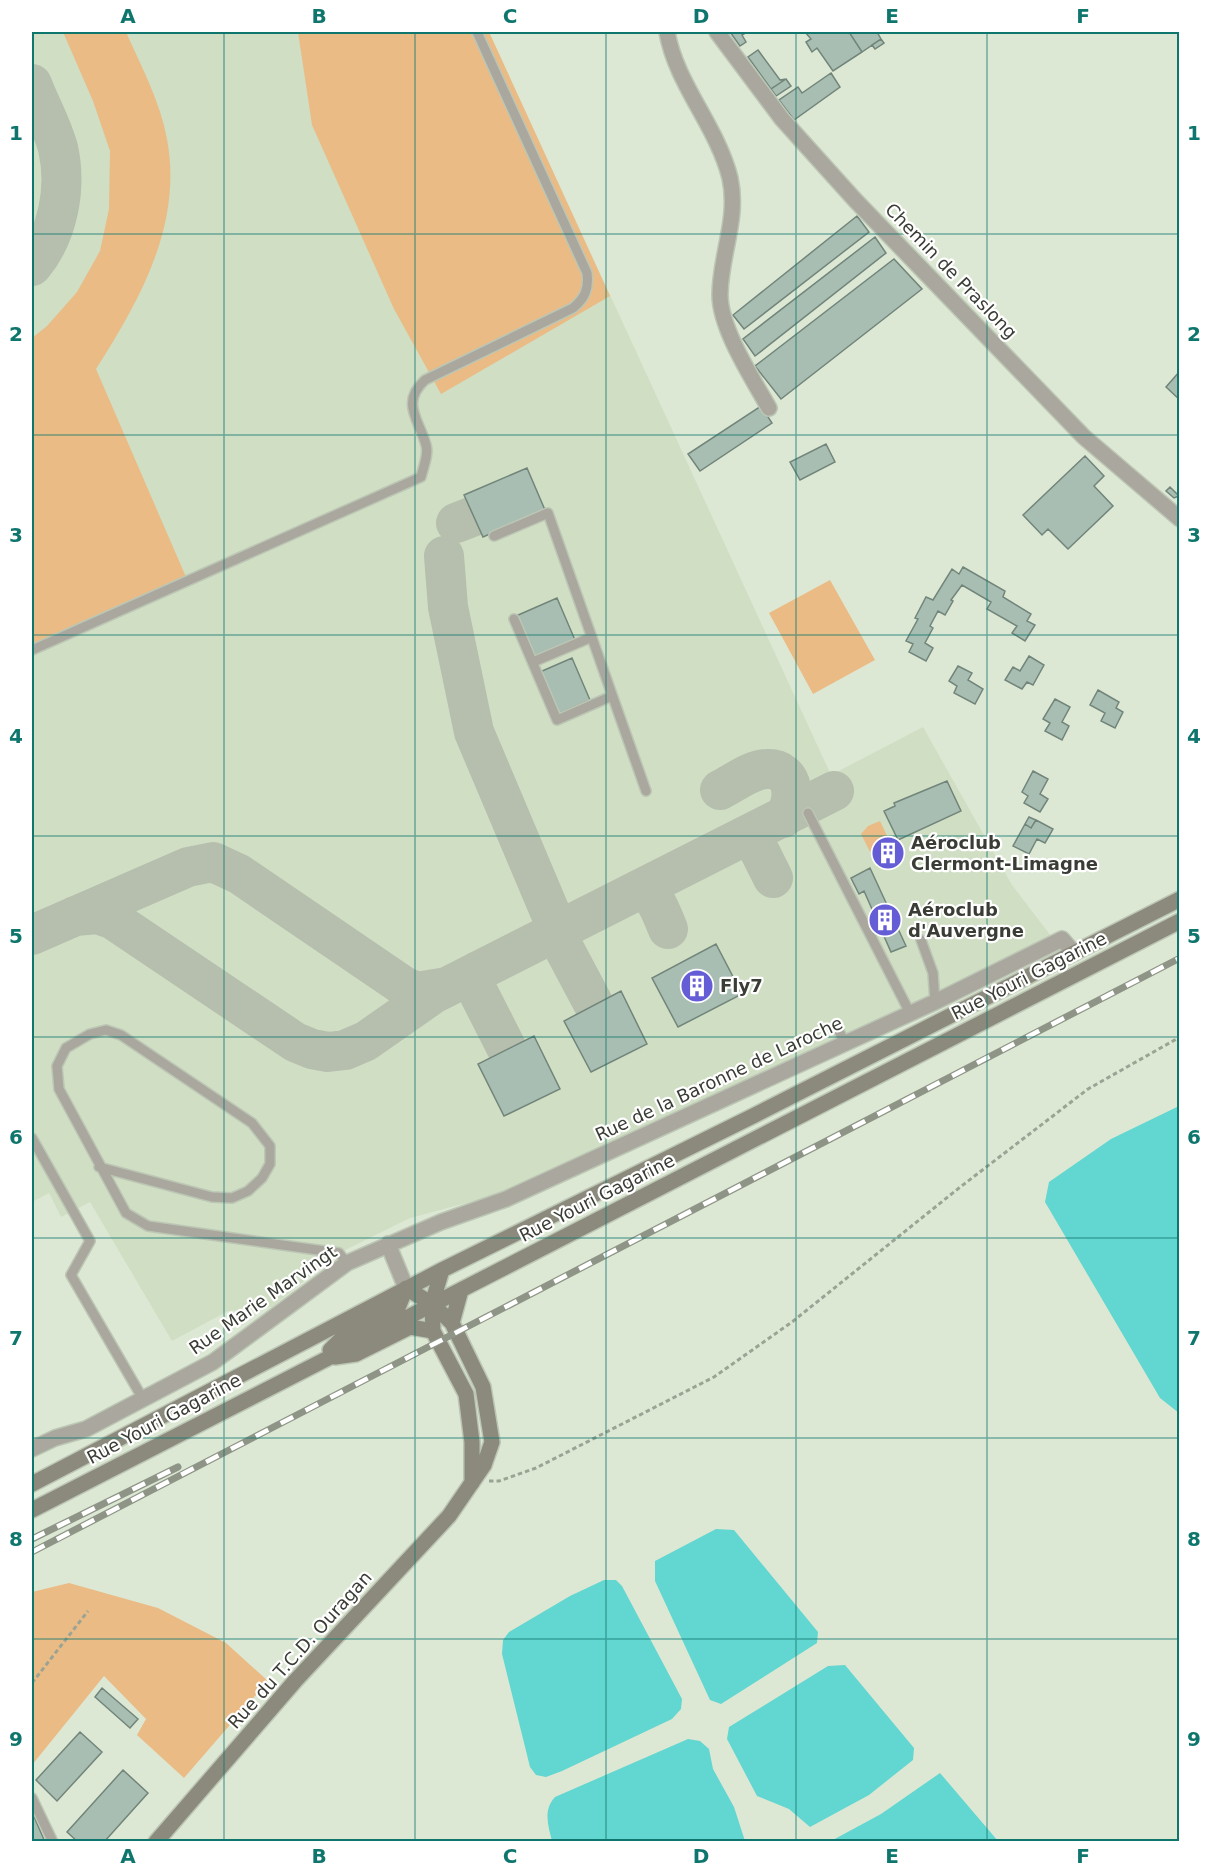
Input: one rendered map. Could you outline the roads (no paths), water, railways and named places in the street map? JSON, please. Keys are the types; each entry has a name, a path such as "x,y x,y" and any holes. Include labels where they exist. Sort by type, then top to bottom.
{"main road":[{"name":"Rue Youri Gagarine","path":"32,1484 406,1288 753,1116 1179,899"},
{"name":"Rue Youri Gagarine","path":"32,1510 1179,921"},
{"path":"442,1270 432,1304 433,1331 466,1394 472,1442 472,1483"},
{"path":"321,1360 346,1334 398,1308 406,1288"},
{"name":"Rue du T.C.D. Ouragan","path":"156,1842 295,1681 449,1516 484,1465 492,1442 490,1416 483,1387 452,1323 432,1304 406,1288"},
{"path":"452,1323 461,1290"},
{"path":"321,1360 356,1354 410,1327 433,1331"}],"street":[{"path":"667,32 678,67 724,156 734,216 722,269 720,298 728,328 769,408"},
{"name":"Chemin de Praslong","path":"717,32 782,119 855,200 1084,437 1179,519"},
{"name":"Rue de la Baronne de Laroche","path":"388,1244 506,1199 935,1002 1062,939 1074,953"},
{"path":"388,1244 406,1288"},
{"name":"Rue Marie Marvingt","path":"32,1449 55,1438 87,1429 213,1362 347,1263 388,1244"}],"lane":[{"path":"32,650 421,477 427,447 412,405 416,388 425,380 581,302 588,283 587,273 477,32"},
{"path":"494,536 548,513 646,791"},
{"path":"514,618 557,720 612,696"},
{"path":"533,662 592,637"},
{"path":"808,813 910,1013"},
{"path":"921,940 933,973 935,1002"},
{"path":"837,1027 845,1043"},
{"path":"99,1167 212,1197 232,1198 248,1191 262,1178 270,1164 270,1146 252,1123 121,1035 106,1030 90,1034 66,1048 57,1066 59,1089 99,1167 126,1213 148,1226 339,1253 347,1263"},
{"path":"32,1138 90,1241 71,1275 144,1399"},
{"path":"32,1798 52,1842"}],"water":[{"path":"1179,1106 1179,1413 1160,1398 1045,1202 1049,1182 1111,1139"},
{"path":"716,1529 734,1530 818,1632 817,1643 721,1704 710,1700 655,1581 655,1561"},
{"path":"604,1580 616,1580 622,1586 682,1699 681,1709 672,1719 562,1771 546,1777 536,1775 530,1767 502,1654 503,1640 509,1632 570,1596"},
{"path":"845,1665 914,1748 913,1760 869,1795 810,1827 789,1809 757,1796 727,1739 729,1727 828,1666"},
{"path":"688,1739 700,1741 709,1749 713,1769 734,1807 745,1841 552,1841 548,1812 555,1797"},
{"path":"940,1773 998,1841 831,1841 881,1814"}],"railway":[{"path":"32,1552 1180,958"},
{"path":"32,1539 178,1467"}],"place":[{"name":"Aéroclub Clermont-Limagne","path":"888,853"},
{"name":"Aéroclub d'Auvergne","path":"885,920"},
{"name":"Fly7","path":"697,986"}]}
